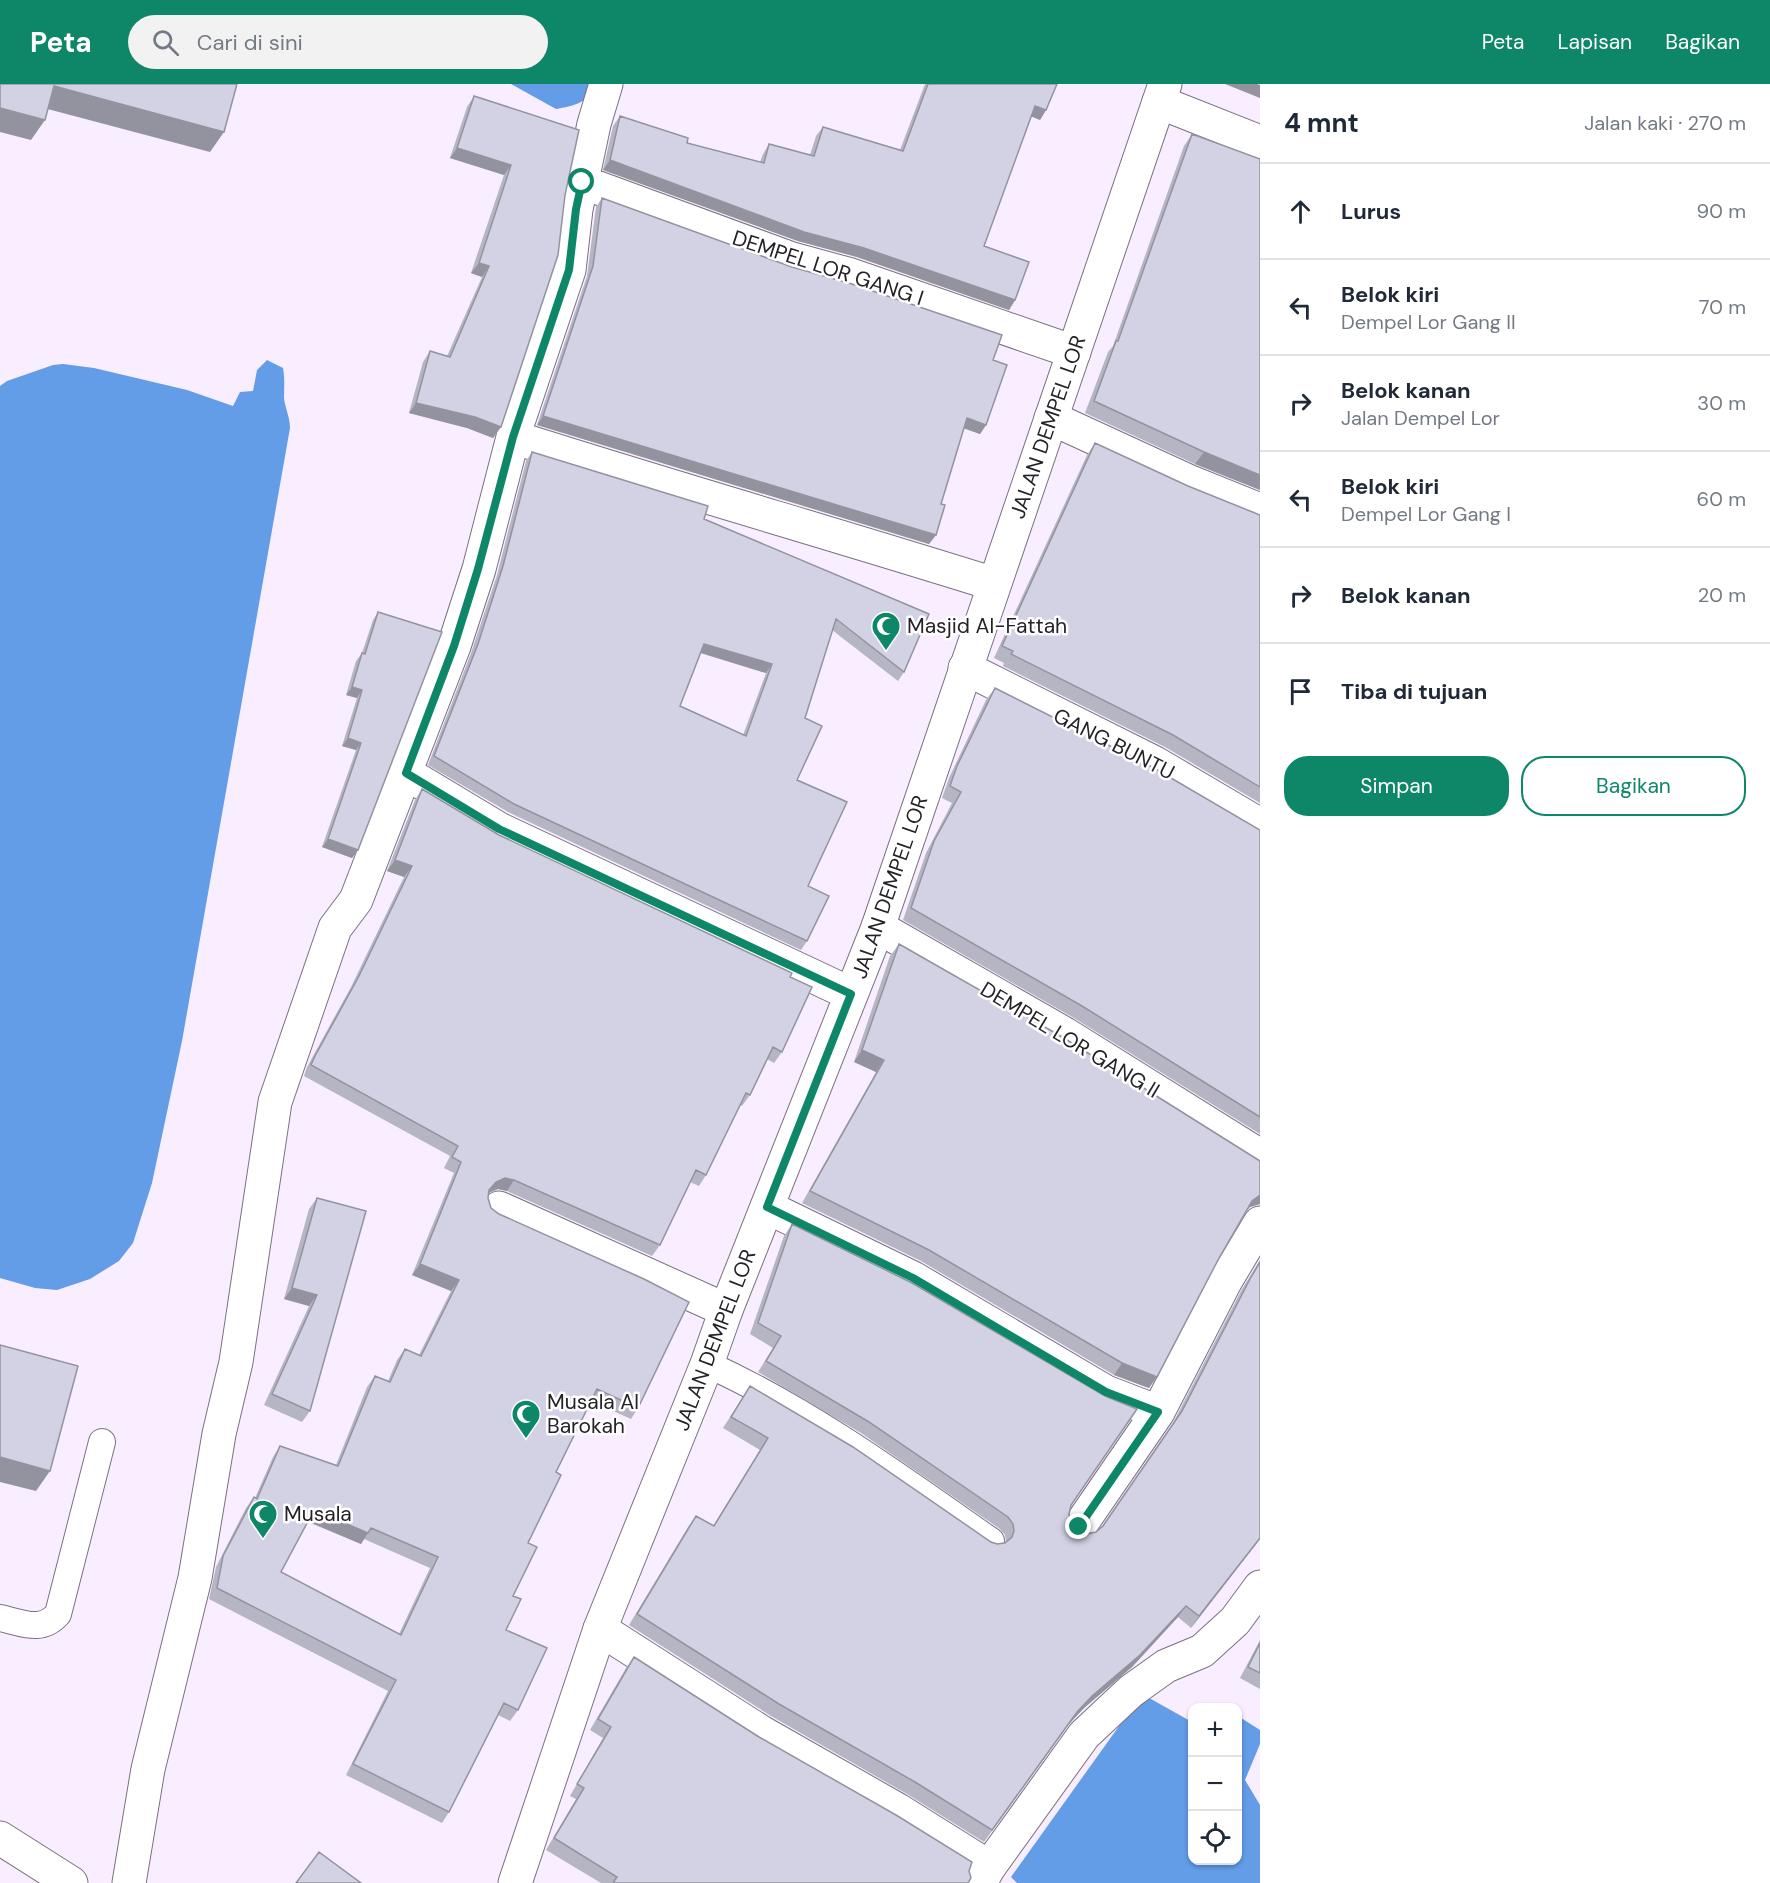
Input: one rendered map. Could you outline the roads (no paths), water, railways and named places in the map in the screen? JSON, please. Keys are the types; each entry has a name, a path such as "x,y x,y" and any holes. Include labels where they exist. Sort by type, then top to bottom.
{"street":[{"path":"129,1883 148,1769 195,1578 219,1434 236,1362 274,1102 335,928 356,900 454,646 478,569 513,437 569,270 576,209 594,124 606,84"},
{"path":"1162,93 1260,142"},
{"name":"JALAN DEMPEL LOR","path":"515,1883 600,1629 707,1364 726,1310 878,927 1162,93"},
{"name":"DEMPEL LOR GANG I","path":"582,182 792,259 851,275 1074,352"},
{"path":"1051,418 1188,481 1260,510"},
{"path":"513,437 669,487 807,526 994,584"},
{"name":"GANG BUNTU","path":"965,668 1155,763 1260,825"},
{"path":"406,773 499,829 851,994"},
{"name":"DEMPEL LOR GANG II","path":"878,927 1065,1034 1260,1156"},
{"path":"767,1207 913,1278 1106,1392 1158,1412"},
{"path":"500,1208 726,1310"},
{"path":"1079,1527 1158,1412 1226,1280 1260,1223"},
{"path":"600,1629 761,1732 898,1810 984,1875 1084,1735 1131,1691 1166,1666 1202,1651 1234,1621 1260,1587"},
{"path":"0,1838 71,1883"}],"lane":[{"path":"707,1364 754,1385 862,1452 991,1540"},
{"path":"0,1618 37,1626 50,1623 58,1614 102,1442"}],"water":[{"path":"511,84 595,84 585,99 574,105 556,109"},
{"path":"267,360 283,368 284,398 290,428 182,1041 152,1183 133,1243 119,1261 90,1279 57,1290 35,1288 0,1278 0,386 7,381 53,365 63,364 94,368 187,390 233,406 240,392 253,391 257,370"},
{"path":"1142,1694 1188,1720 1188,1865 1242,1865 1242,1719 1260,1730 1260,1744 1245,1780 1260,1805 1260,1883 1017,1883 1011,1877"}],"place":[{"name":"Masjid Al-Fattah","path":"886,652"},
{"name":"Musala Al Barokah","path":"526,1440"},
{"name":"Musala","path":"263,1540"}]}
